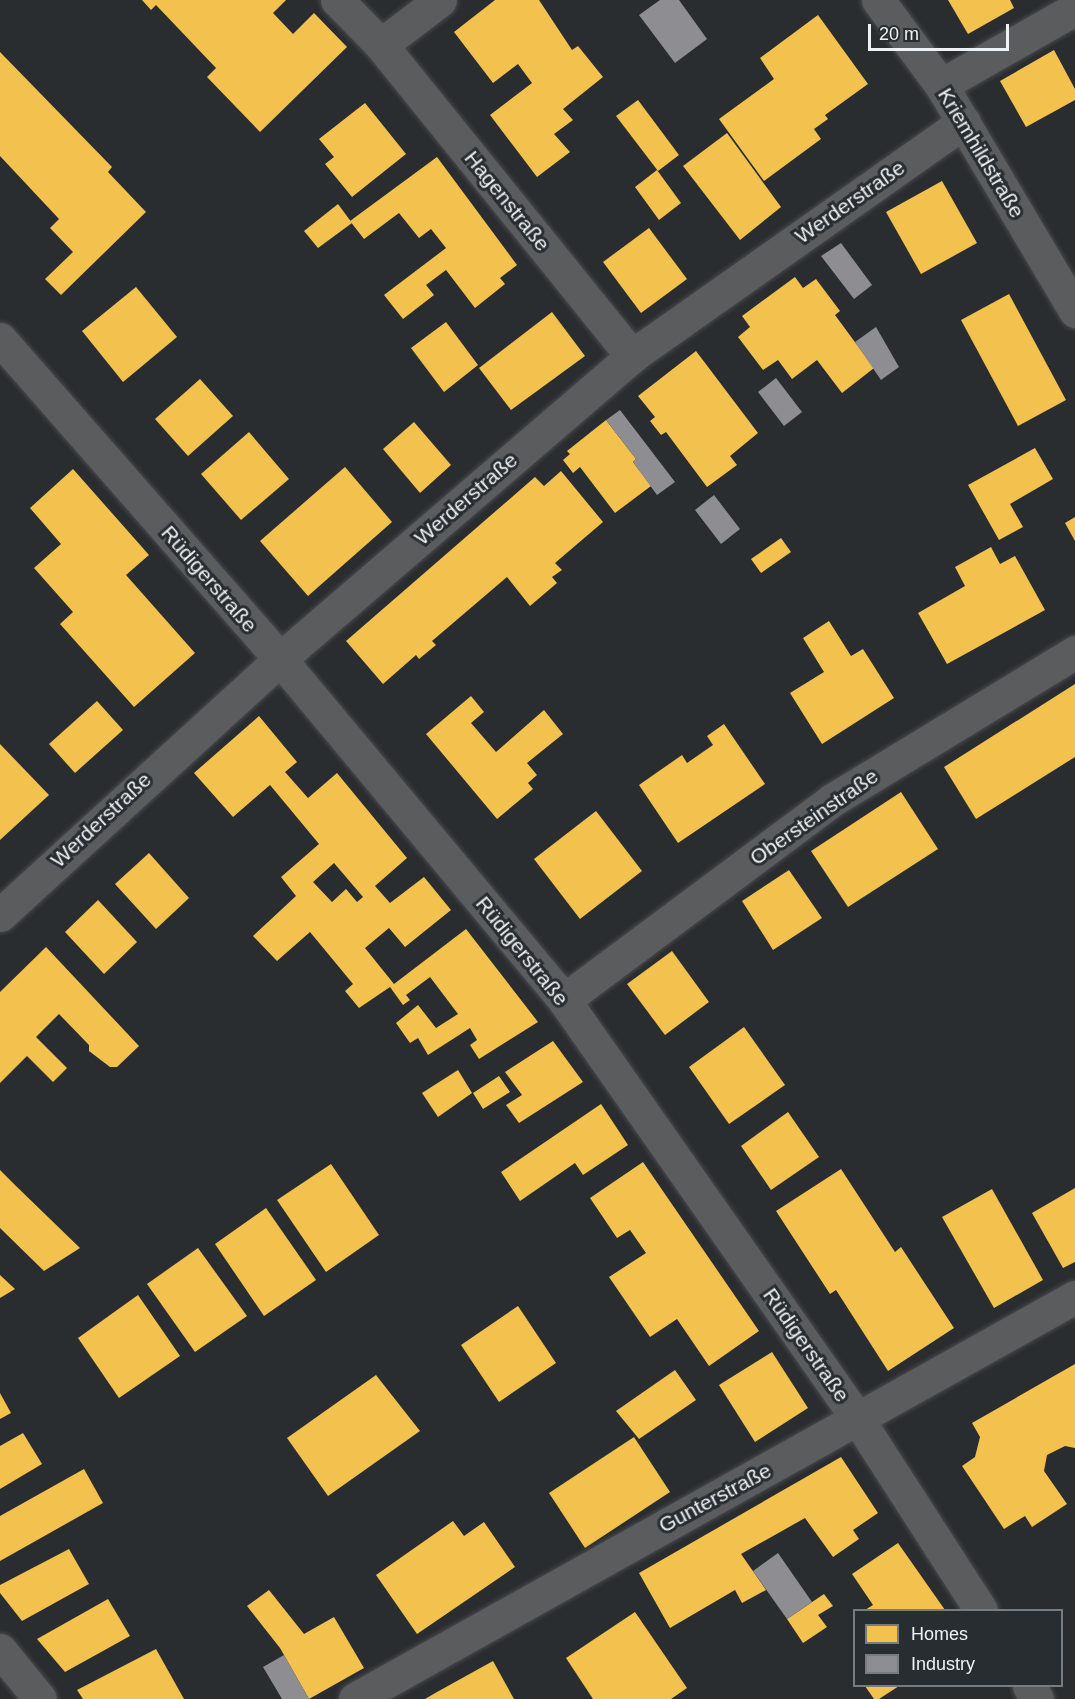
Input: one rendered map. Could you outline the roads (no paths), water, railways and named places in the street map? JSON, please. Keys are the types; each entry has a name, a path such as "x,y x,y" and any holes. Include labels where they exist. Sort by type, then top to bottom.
{"street":[{"path":"337,0 381,45 440,0"},
{"name":"Kriemhildstraße","path":"878,0 941,85 1075,311"},
{"path":"941,85 1075,9"},
{"name":"Hagenstraße","path":"381,45 632,356"},
{"name":"Werderstraße","path":"0,915 280,659 632,356 964,122"},
{"name":"Rüdigerstraße","path":"0,339 280,659 564,1000 859,1421 980,1609"},
{"name":"Obersteinstraße","path":"564,1000 832,800 1075,652"},
{"name":"Gunterstraße","path":"356,1699 566,1578 859,1421 1075,1297"},
{"path":"0,1650 40,1699"}]}
